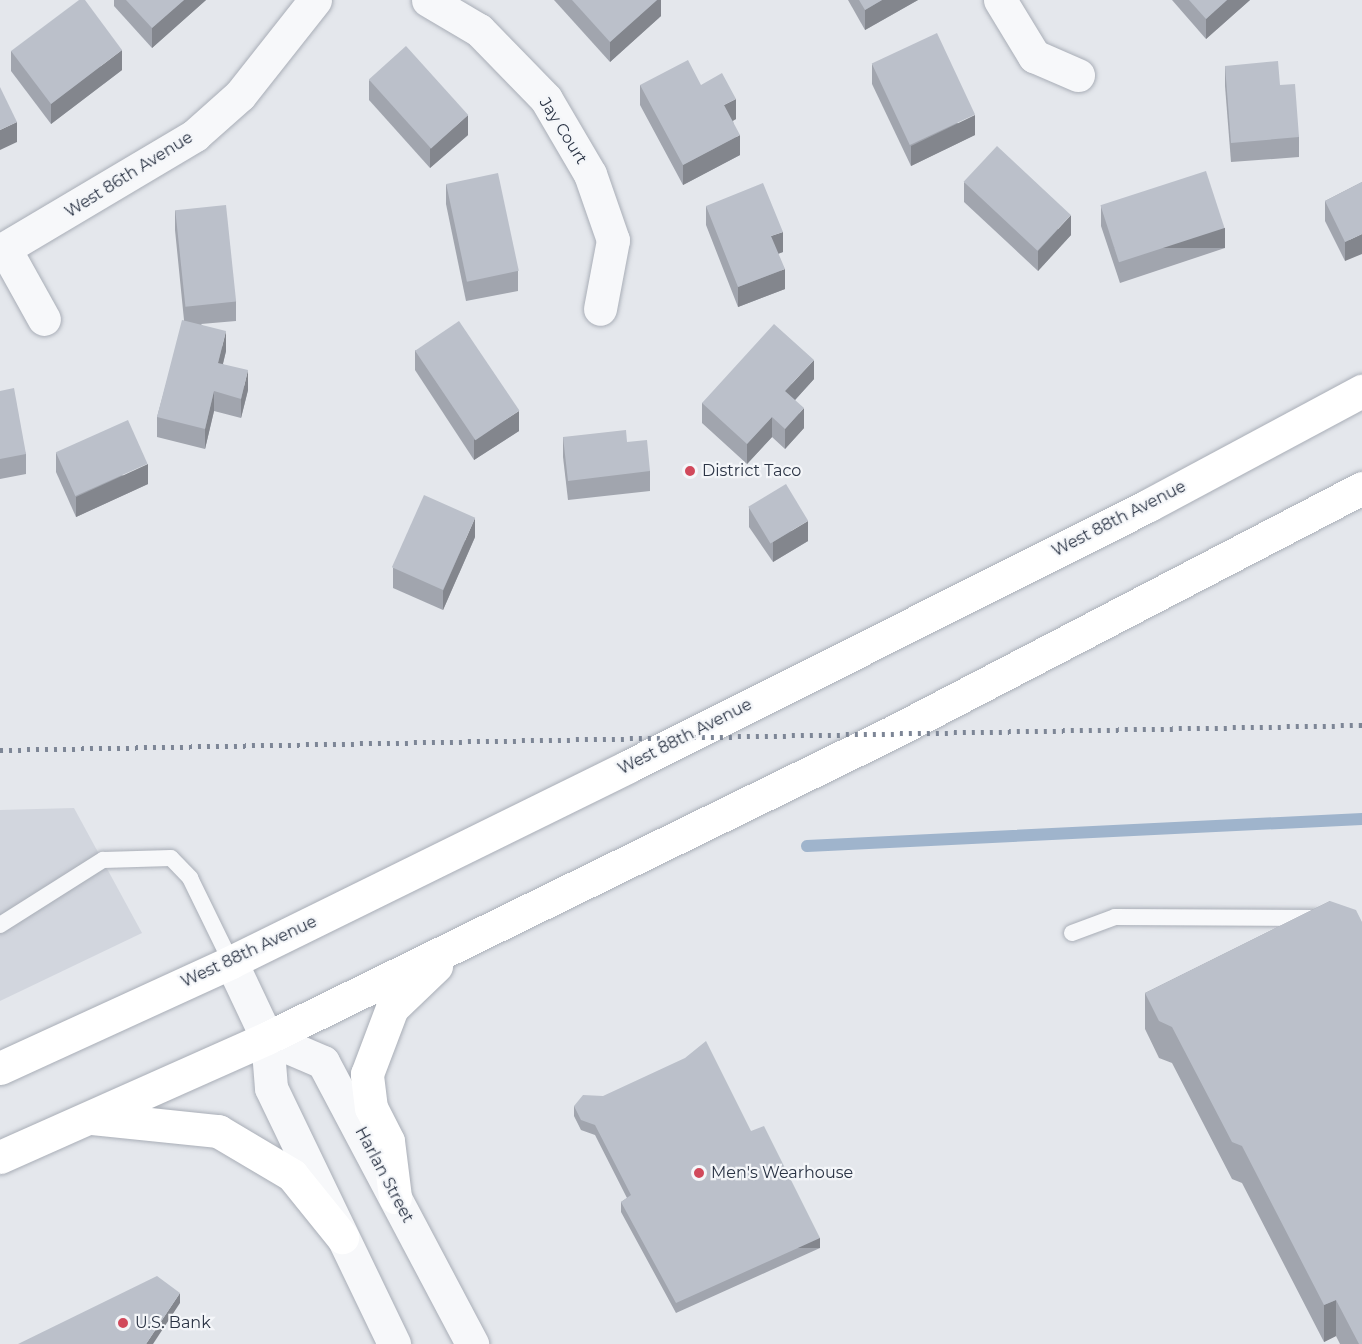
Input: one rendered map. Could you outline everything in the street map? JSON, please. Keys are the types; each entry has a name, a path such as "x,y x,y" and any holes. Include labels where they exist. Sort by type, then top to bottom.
{"main road":[{"name":"West 88th Avenue","path":"0,1068 231,963 1139,510 1362,391"},
{"path":"0,1157 267,1038 458,945 1042,658 1362,488"},
{"path":"395,1197 388,1141 371,1108 367,1074 392,1008 458,945"},
{"path":"88,1118 218,1131 292,1175 342,1237"}],"street":[{"name":"West 86th Avenue","path":"3,250 195,135 240,95 315,0"},
{"name":"Jay Court","path":"428,0 479,30 546,99 590,174 613,240 600,309"},
{"path":"1000,0 1034,56 1078,75"},
{"path":"3,250 44,319"},
{"path":"231,963 267,1038 271,1088 394,1344"},
{"name":"Harlan Street","path":"267,1038 323,1062 472,1344"},
{"path":"372,1300 411,1344"}],"lane":[{"path":"0,924 103,860 171,858 190,878 231,963"},
{"path":"1072,933 1115,917 1337,920"}],"shaded area":[{"path":"74,808 142,933 0,1001 0,810"}],"building":[{"path":"79,0 85,0 122,50 51,104 11,51"},
{"path":"126,0 184,0 152,28"},
{"path":"572,0 657,0 610,42"},
{"path":"859,0 882,0 865,10"},
{"path":"1189,0 1227,0 1206,19"},
{"path":"937,33 975,115 910,145 872,63"},
{"path":"406,46 468,115 431,149 369,79"},
{"path":"688,60 701,85 722,73 736,99 724,105 740,135 683,165 640,85"},
{"path":"1278,61 1280,85 1295,84 1299,137 1231,143 1225,66"},
{"path":"0,87 17,122 0,130"},
{"path":"997,146 1071,215 1037,251 964,182"},
{"path":"1206,171 1225,228 1119,262 1100,205"},
{"path":"498,173 519,271 467,282 446,184"},
{"path":"1362,182 1362,234 1345,242 1325,201"},
{"path":"763,183 783,232 771,236 785,269 738,287 706,206"},
{"path":"226,205 236,301 185,307 175,210"},
{"path":"182,320 226,331 218,363 248,370 241,399 214,391 205,429 157,417"},
{"path":"459,321 519,411 475,440 415,351"},
{"path":"774,324 814,360 785,391 804,408 785,429 772,417 747,444 702,403"},
{"path":"14,388 26,454 0,459 0,391"},
{"path":"128,420 148,464 75,496 56,452"},
{"path":"626,430 627,442 647,440 650,471 568,481 563,437"},
{"path":"786,484 808,521 770,544 748,507"},
{"path":"424,495 475,518 443,590 392,567"},
{"path":"1330,901 1356,910 1362,922 1362,1344 1359,1344 1336,1300 1324,1305 1242,1146 1232,1142 1172,1027 1159,1021 1145,993"},
{"name":"Men's Wearhouse","path":"706,1041 751,1131 764,1126 820,1238 676,1303 621,1202 631,1195 595,1125 581,1120 574,1106 583,1095 603,1096 685,1058"},
{"name":"U.S. Bank","path":"157,1276 180,1293 146,1344 18,1344"}],"waterway":[{"path":"807,846 1362,819"}],"railway":[{"path":"0,750 1362,725"}],"place":[{"name":"District Taco","path":"690,471"},
{"name":"Men's Wearhouse","path":"699,1173"},
{"name":"U.S. Bank","path":"123,1323"}]}
